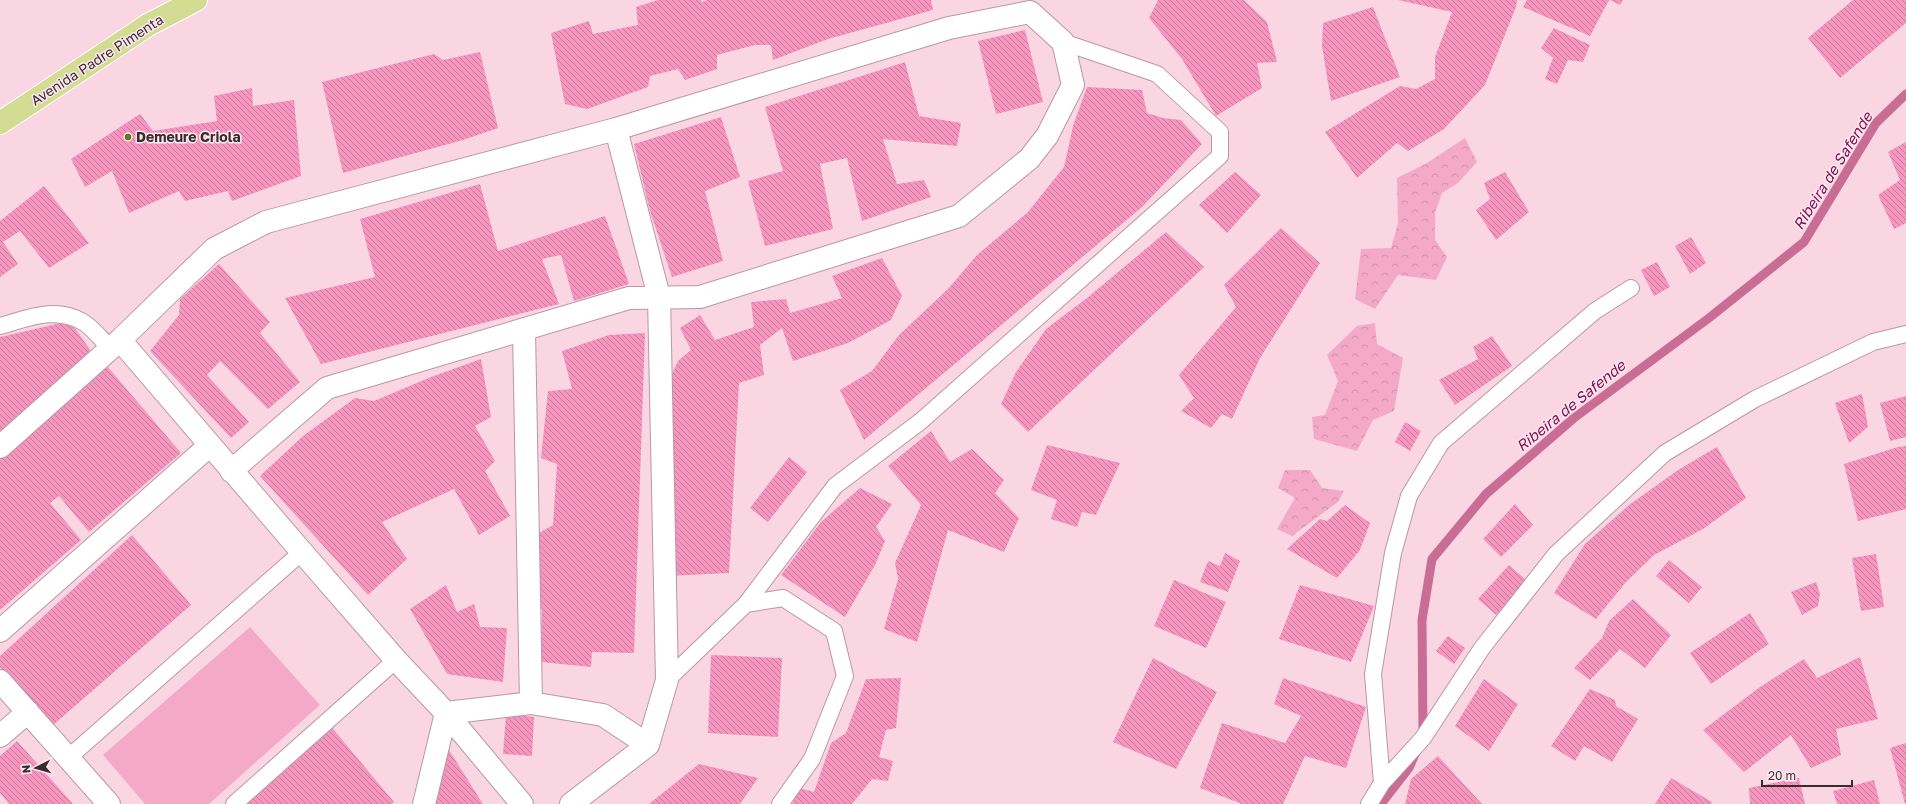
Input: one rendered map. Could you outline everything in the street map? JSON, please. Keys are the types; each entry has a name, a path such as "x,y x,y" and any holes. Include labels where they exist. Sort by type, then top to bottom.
{"main road":[{"name":"Avenida Padre Pimenta","path":"0,123 148,25 196,0"}],"street":[{"path":"0,447 115,344 214,249 266,222 616,129 949,28 1030,12 1063,42 1073,86 1047,136 1029,159 959,216 700,297 630,298 327,388 231,471"},
{"path":"571,804 648,744 667,680 659,297 616,129"},
{"path":"524,330 531,703"},
{"path":"115,344 209,446 396,660 446,713 522,804"},
{"path":"0,632 209,446"},
{"path":"0,681 109,804"},
{"path":"446,713 531,703 602,715 648,744"},
{"path":"0,736 28,712"},
{"path":"424,804 446,713"}],"lane":[{"path":"667,680 746,604 835,486 921,421 1220,156 1220,132 1157,74 1063,42"},
{"path":"1382,782 1373,674 1393,554 1409,496 1441,442 1596,311 1631,288"},
{"path":"0,326 45,314 66,315 84,323 115,344"},
{"path":"1369,804 1382,782 1422,738 1482,648 1556,554 1665,453 1755,399 1873,342 1906,334"},
{"path":"68,758 302,552"},
{"path":"746,604 784,598 834,631 845,676 812,759 780,804"},
{"path":"234,804 396,660"}],"green space":[{"path":"1465,138 1477,162 1458,183 1442,193 1435,213 1435,240 1447,257 1436,280 1398,275 1375,309 1355,299 1361,249 1391,248 1398,223 1397,178 1427,163"},
{"path":"1375,323 1377,344 1403,358 1394,411 1373,420 1357,451 1314,439 1312,417 1325,415 1338,381 1327,355 1357,326"},
{"path":"1285,470 1310,470 1322,488 1344,491 1338,502 1292,536 1277,529 1295,498 1278,488"},
{"path":"250,627 320,705 209,804 145,804 103,755"}],"building":[{"path":"658,0 701,0 702,2 707,0 931,0 933,10 828,39 773,60 771,45 755,45 717,55 717,69 685,80 678,69 650,76 648,87 587,109 565,104 551,33 589,21 593,34 638,25 636,7"},
{"path":"1158,0 1244,0 1267,22 1277,62 1257,63 1262,88 1216,116 1182,59 1149,18"},
{"path":"1398,0 1517,0 1516,7 1485,85 1444,129 1408,151 1397,143 1357,178 1325,132 1400,86 1416,89 1435,79 1435,57 1452,12"},
{"path":"1527,0 1609,0 1590,36 1523,7"},
{"path":"1610,0 1623,0 1620,5"},
{"path":"1853,0 1906,0 1906,23 1840,78 1808,38"},
{"path":"1373,7 1400,77 1331,101 1322,46 1323,23"},
{"path":"1554,28 1590,45 1583,62 1568,60 1557,84 1545,79 1553,58 1541,48"},
{"path":"1025,30 1043,102 996,114 978,41"},
{"path":"480,52 498,128 463,140 343,173 322,82 434,54 443,60"},
{"path":"905,62 919,116 961,123 957,146 883,139 897,184 924,180 931,197 862,221 847,158 820,164 833,229 765,246 748,181 783,171 765,107"},
{"path":"1087,87 1142,90 1147,113 1163,118 1181,120 1202,144 1142,207 864,440 840,390 872,371 899,335 948,289 977,255 1028,212 1064,167 1073,126"},
{"path":"252,88 253,106 294,100 301,176 232,201 228,191 185,201 179,191 129,213 112,171 85,187 71,159 140,114 153,131 217,121 214,96"},
{"path":"721,117 740,177 705,191 723,261 672,277 650,211 634,144"},
{"path":"1906,142 1906,223 1894,229 1878,195 1900,180 1888,152"},
{"path":"1235,172 1261,195 1227,233 1199,205"},
{"path":"1505,172 1529,212 1496,240 1476,210 1490,199 1484,183"},
{"path":"480,184 498,251 605,216 629,284 574,301 561,255 542,259 559,304 321,364 285,298 375,277 360,219"},
{"path":"44,186 89,243 49,268 20,231 3,242 18,264 0,277 0,221"},
{"path":"1281,228 1320,263 1260,358 1232,419 1222,414 1211,428 1181,411 1194,398 1179,375 1236,307 1224,285"},
{"path":"1166,232 1204,267 1028,432 1001,404 1016,372 1046,329 1087,298"},
{"path":"1691,237 1706,263 1690,274 1675,246"},
{"path":"882,258 902,296 891,320 848,343 793,361 782,328 760,345 764,375 739,383 729,573 668,576 672,374 678,361 691,350 680,328 700,315 715,340 754,327 751,302 786,299 790,313 842,298 832,276"},
{"path":"1657,262 1670,287 1654,296 1641,270"},
{"path":"219,264 270,322 260,333 300,382 268,409 220,361 207,375 249,422 231,438 150,351 179,315 180,299"},
{"path":"70,321 95,357 0,440 0,337"},
{"path":"645,333 634,653 592,652 591,667 541,662 542,609 530,605 539,533 553,525 557,464 541,458 548,391 572,389 562,351 609,335"},
{"path":"1492,336 1512,366 1455,405 1439,380 1478,359 1473,347"},
{"path":"481,359 491,417 475,426 495,461 485,471 510,516 479,535 454,489 382,522 407,559 368,595 260,476 303,436 355,398 374,401 431,377"},
{"path":"107,366 181,453 89,532 59,496 50,503 81,540 0,610 0,458"},
{"path":"1862,394 1868,427 1849,443 1835,403"},
{"path":"1906,396 1906,437 1890,441 1880,403"},
{"path":"1405,422 1421,431 1410,451 1395,442"},
{"path":"931,431 950,462 972,449 1004,480 995,493 1019,518 1004,552 948,530 917,642 884,629 898,579 895,563 921,505 888,466"},
{"path":"1047,445 1120,463 1096,515 1082,512 1077,527 1051,519 1057,500 1031,490"},
{"path":"1906,446 1906,509 1858,521 1844,464 1898,447"},
{"path":"1717,447 1746,498 1703,529 1654,555 1626,582 1596,619 1554,593 1585,544 1629,505 1678,470"},
{"path":"789,457 807,472 768,522 750,508"},
{"path":"860,488 892,504 876,527 885,541 875,565 845,617 781,575 821,522"},
{"path":"1515,504 1533,525 1501,557 1483,539"},
{"path":"1345,505 1370,523 1360,550 1337,578 1287,549 1320,519 1327,521"},
{"path":"132,535 191,605 52,726 0,667 0,656"},
{"path":"1225,553 1240,561 1228,592 1200,582 1208,561 1220,566"},
{"path":"1876,554 1884,607 1861,611 1852,558"},
{"path":"1669,560 1702,587 1689,603 1656,576"},
{"path":"1509,565 1526,580 1496,615 1478,599"},
{"path":"1174,580 1226,602 1206,648 1154,626"},
{"path":"1816,582 1820,594 1818,606 1802,615 1791,592"},
{"path":"446,585 457,612 474,604 480,627 507,628 503,682 447,674 410,609"},
{"path":"1300,585 1374,606 1351,662 1279,639"},
{"path":"1633,599 1671,635 1645,668 1620,649 1590,680 1574,668 1602,638 1609,621"},
{"path":"1750,613 1769,644 1711,684 1690,653"},
{"path":"1448,636 1465,648 1454,664 1436,651"},
{"path":"711,655 782,658 778,737 708,733"},
{"path":"1860,657 1878,719 1836,729 1841,755 1811,768 1791,735 1744,772 1703,730 1760,687 1804,659 1817,678"},
{"path":"1153,658 1217,692 1176,769 1113,742"},
{"path":"901,678 896,728 886,730 879,757 893,761 888,781 872,779 852,804 792,804 799,788 814,792 831,743 846,733 866,679"},
{"path":"1283,678 1366,707 1346,768 1305,756 1283,804 1242,804 1200,788 1222,723 1285,743 1301,716 1274,704"},
{"path":"1484,679 1518,704 1489,751 1455,726"},
{"path":"1590,689 1615,700 1616,706 1638,719 1612,762 1584,746 1575,761 1551,746"},
{"path":"506,714 534,717 532,756 503,754"},
{"path":"329,724 394,802 392,804 245,804"},
{"path":"17,741 73,804 9,804 0,793 0,756"},
{"path":"1906,743 1906,804 1905,804 1890,748"},
{"path":"449,750 483,804 430,804 436,765"},
{"path":"1438,756 1482,804 1405,804 1411,779"},
{"path":"699,764 758,778 740,804 649,804"},
{"path":"1671,778 1712,802 1711,804 1655,804"},
{"path":"1799,778 1805,804 1750,804 1749,788"},
{"path":"1874,780 1880,804 1837,804 1833,791"}],"waterway":[{"name":"Ribeira de Safende","path":"1423,735 1422,620 1432,559 1486,494 1574,418 1709,318 1804,242 1876,123 1906,94"},
{"name":"Ribeira de Safende","path":"1381,804 1409,768 1416,752"}],"place":[{"name":"Demeure Criola","path":"128,137"}]}
